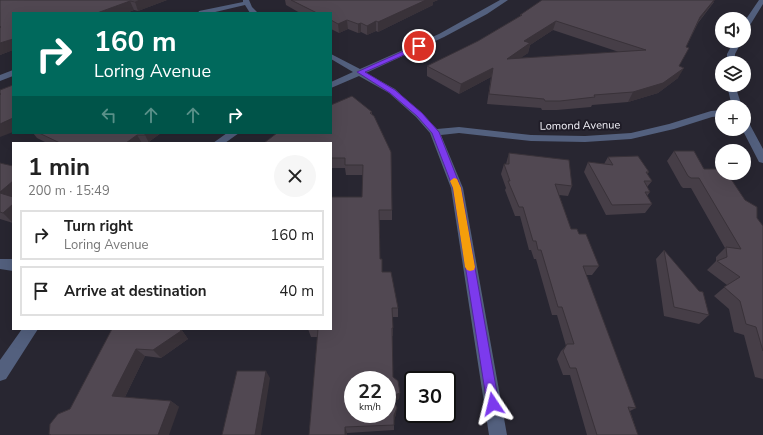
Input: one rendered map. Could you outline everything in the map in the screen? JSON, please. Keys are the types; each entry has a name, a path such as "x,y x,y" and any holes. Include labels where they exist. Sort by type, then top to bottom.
{"street":[{"path":"332,85 419,46 482,15 505,0"},
{"path":"751,17 762,0"},
{"path":"206,12 246,1 253,12"},
{"path":"332,57 392,91 419,115 435,132 457,188 498,435"},
{"path":"0,78 12,73"},
{"name":"Lomond Avenue","path":"435,132 459,130 531,138 585,139 631,136 671,127 715,114"},
{"path":"220,142 232,134"},
{"path":"751,136 763,159"},
{"path":"0,264 12,264"},
{"path":"0,373 30,330"}],"building":[{"path":"0,0 140,0 135,2 130,1 100,12 12,12 12,39 0,43"},
{"path":"291,0 426,0 367,26 347,20 338,24 332,21 332,12 315,12"},
{"path":"542,0 714,0 700,17 686,47 689,48 679,66 684,68 663,83 633,92 594,95 595,97 560,101 545,101 544,99 489,94 493,68 461,84 427,66 478,41 522,15 520,15","holes":["556,21 646,50 507,59 530,43 524,41"]},
{"path":"12,85 12,118 0,124 0,90"},
{"path":"352,96 372,112 370,113 374,116 391,152 392,210 379,210 380,259 382,259 382,272 391,272 398,308 392,308 393,371 344,371 344,423 394,423 394,425 345,427 345,435 309,435 318,330 332,330 332,197 362,197 363,165 345,165 345,158 332,158 332,142 265,142 276,134 332,134 332,105"},
{"path":"41,134 145,134 137,135 127,142 58,142"},
{"path":"674,151 694,151 704,169 715,169 715,180 732,180 745,200 757,207 757,218 763,226 763,351 756,327 746,324 740,301 724,287 740,277 717,261 727,257 726,247 741,249 699,178 691,178 688,176"},
{"path":"509,153 569,160 572,186 555,184 571,229 577,229 579,234 586,234 599,266 583,266 636,408 628,407 638,435 597,435 576,368 570,368 563,351 567,344 574,344 562,307 558,307 541,250 538,250 536,241 533,241 523,207 519,207 508,181 510,181 504,164 509,164"},
{"path":"638,156 649,172 646,172 652,181 644,181 650,192 645,192 652,204 612,205 588,162 613,165 608,157"},
{"path":"0,163 12,166 12,182 0,192"},
{"path":"0,193 12,197 12,205 3,213 0,212"},
{"path":"664,250 699,291 703,292 709,315 674,307"},
{"path":"111,330 180,330 153,350 136,349 112,396 171,401 158,435 49,434 50,424 58,414 70,409"},
{"path":"237,371 266,371 255,435 222,435"},
{"path":"396,379 398,381 400,393 396,394"}],"slow traffic":[{"path":"454,181 457,188 470,267"}],"route":[{"path":"419,46 360,72 392,91 419,115 435,132 457,188 493,404"}]}
